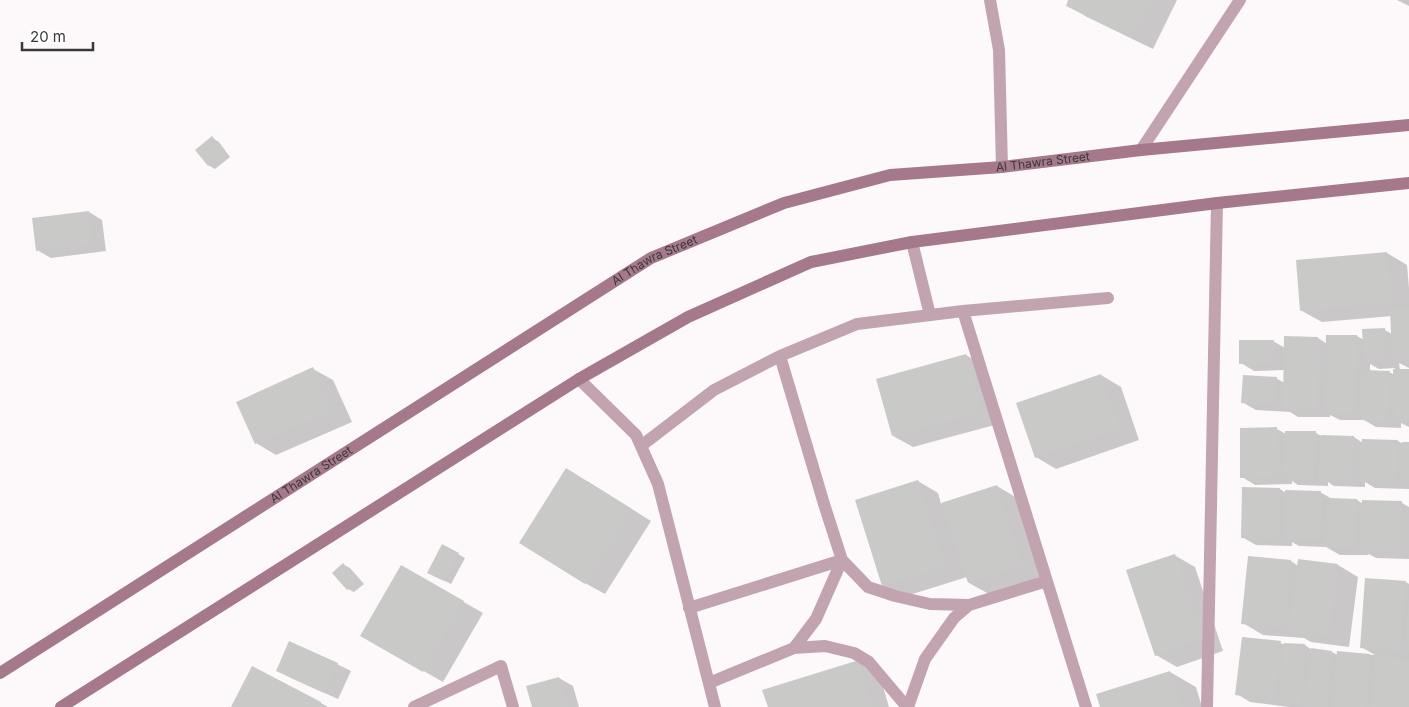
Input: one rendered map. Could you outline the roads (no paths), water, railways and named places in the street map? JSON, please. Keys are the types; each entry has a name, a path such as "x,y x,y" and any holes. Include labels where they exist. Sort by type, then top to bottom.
{"main road":[{"name":"Al Thawra Street","path":"0,674 652,258 784,203 890,175 1002,166 1141,150 1409,125"},
{"path":"61,707 579,379 688,317 811,262 912,242 1217,203 1409,183"}],"street":[{"path":"990,0 999,50 1002,166"},
{"path":"1141,150 1240,0"},
{"path":"1207,707 1217,203"},
{"path":"912,242 930,315"},
{"path":"641,446 714,390 780,356 857,324 963,311 1108,298"},
{"path":"963,311 1086,707"},
{"path":"780,356 842,560 868,587 895,596 930,604 968,605 1047,581"},
{"path":"579,379 636,436 658,484 715,707"},
{"path":"689,608 842,560"},
{"path":"794,648 816,619 842,560"},
{"path":"709,684 794,648 825,646 854,653 869,662 908,707 925,659 954,618 968,605"},
{"path":"414,707 501,666 513,707"}]}
